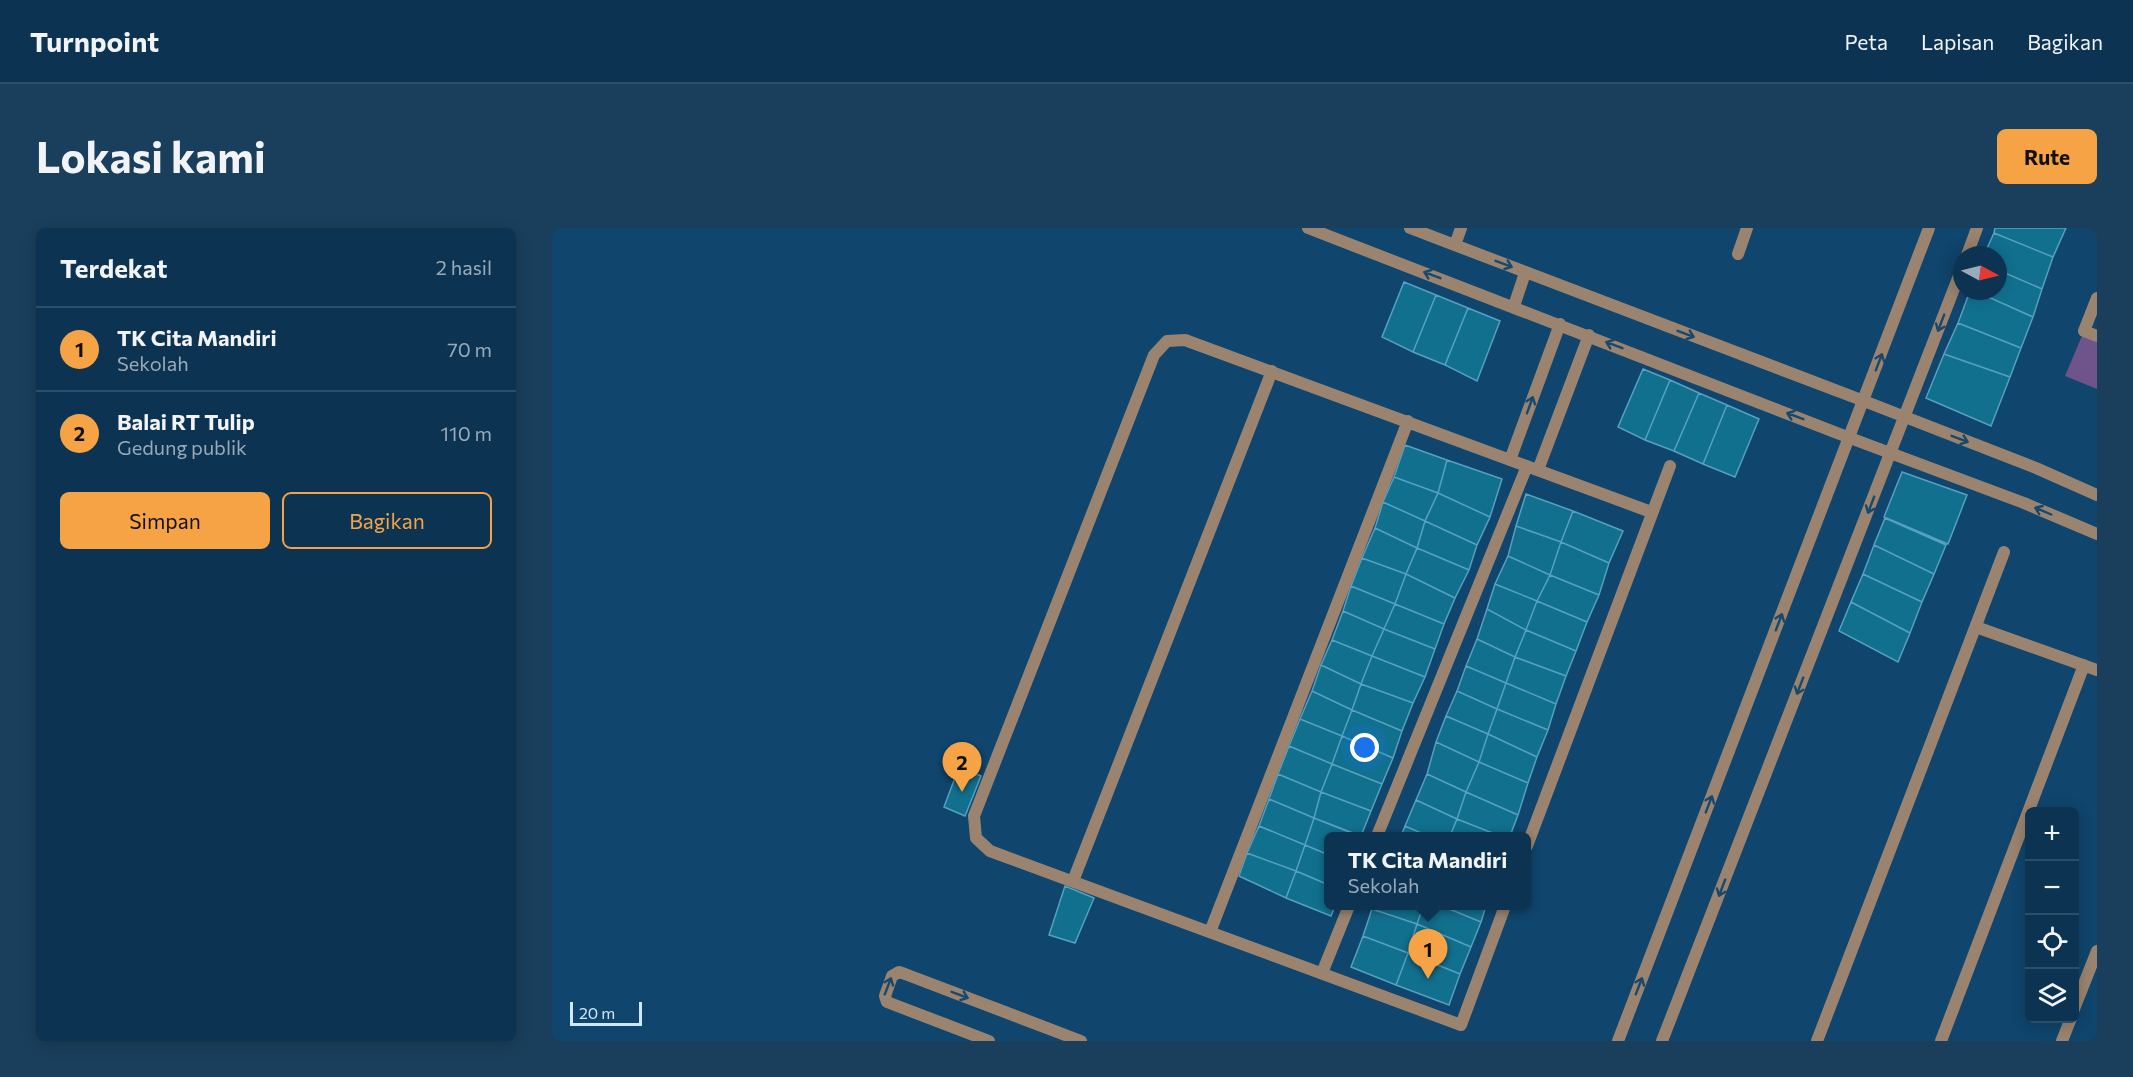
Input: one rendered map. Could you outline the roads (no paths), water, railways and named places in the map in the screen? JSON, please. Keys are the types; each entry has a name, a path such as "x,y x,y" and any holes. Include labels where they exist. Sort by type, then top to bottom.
{"street":[{"path":"1308,228 2024,503 2097,534"},
{"path":"1410,228 1424,231 1525,273 1864,401 2036,468 2097,495"},
{"path":"1455,245 1461,228"},
{"path":"1738,254 1747,228"},
{"path":"1618,1041 1929,228"},
{"path":"1970,246 1977,228"},
{"path":"1514,306 1525,273"},
{"path":"1662,1041 1953,292"},
{"path":"2097,298 2084,331 2097,336"},
{"path":"1510,460 1560,324"},
{"path":"1379,832 1589,335"},
{"path":"1504,910 1461,1025 990,851 976,838 974,816 1154,355 1167,342 1185,340 1651,512"},
{"path":"1073,881 1272,371"},
{"path":"1210,932 1408,421"},
{"path":"1531,835 1670,466"},
{"path":"1817,1041 2004,552"},
{"path":"1976,627 2097,670"},
{"path":"1941,1041 2084,665"},
{"path":"1322,973 1347,910"},
{"path":"2079,996 2097,951"},
{"path":"988,1041 887,1002 885,996 892,976 899,972 905,974 1081,1041"},
{"path":"2062,1041 2069,1023"}],"place":[{"name":"Balai RT Tulip","path":"962,792"},
{"name":"TK Cita Mandiri","path":"1428,979"}]}
